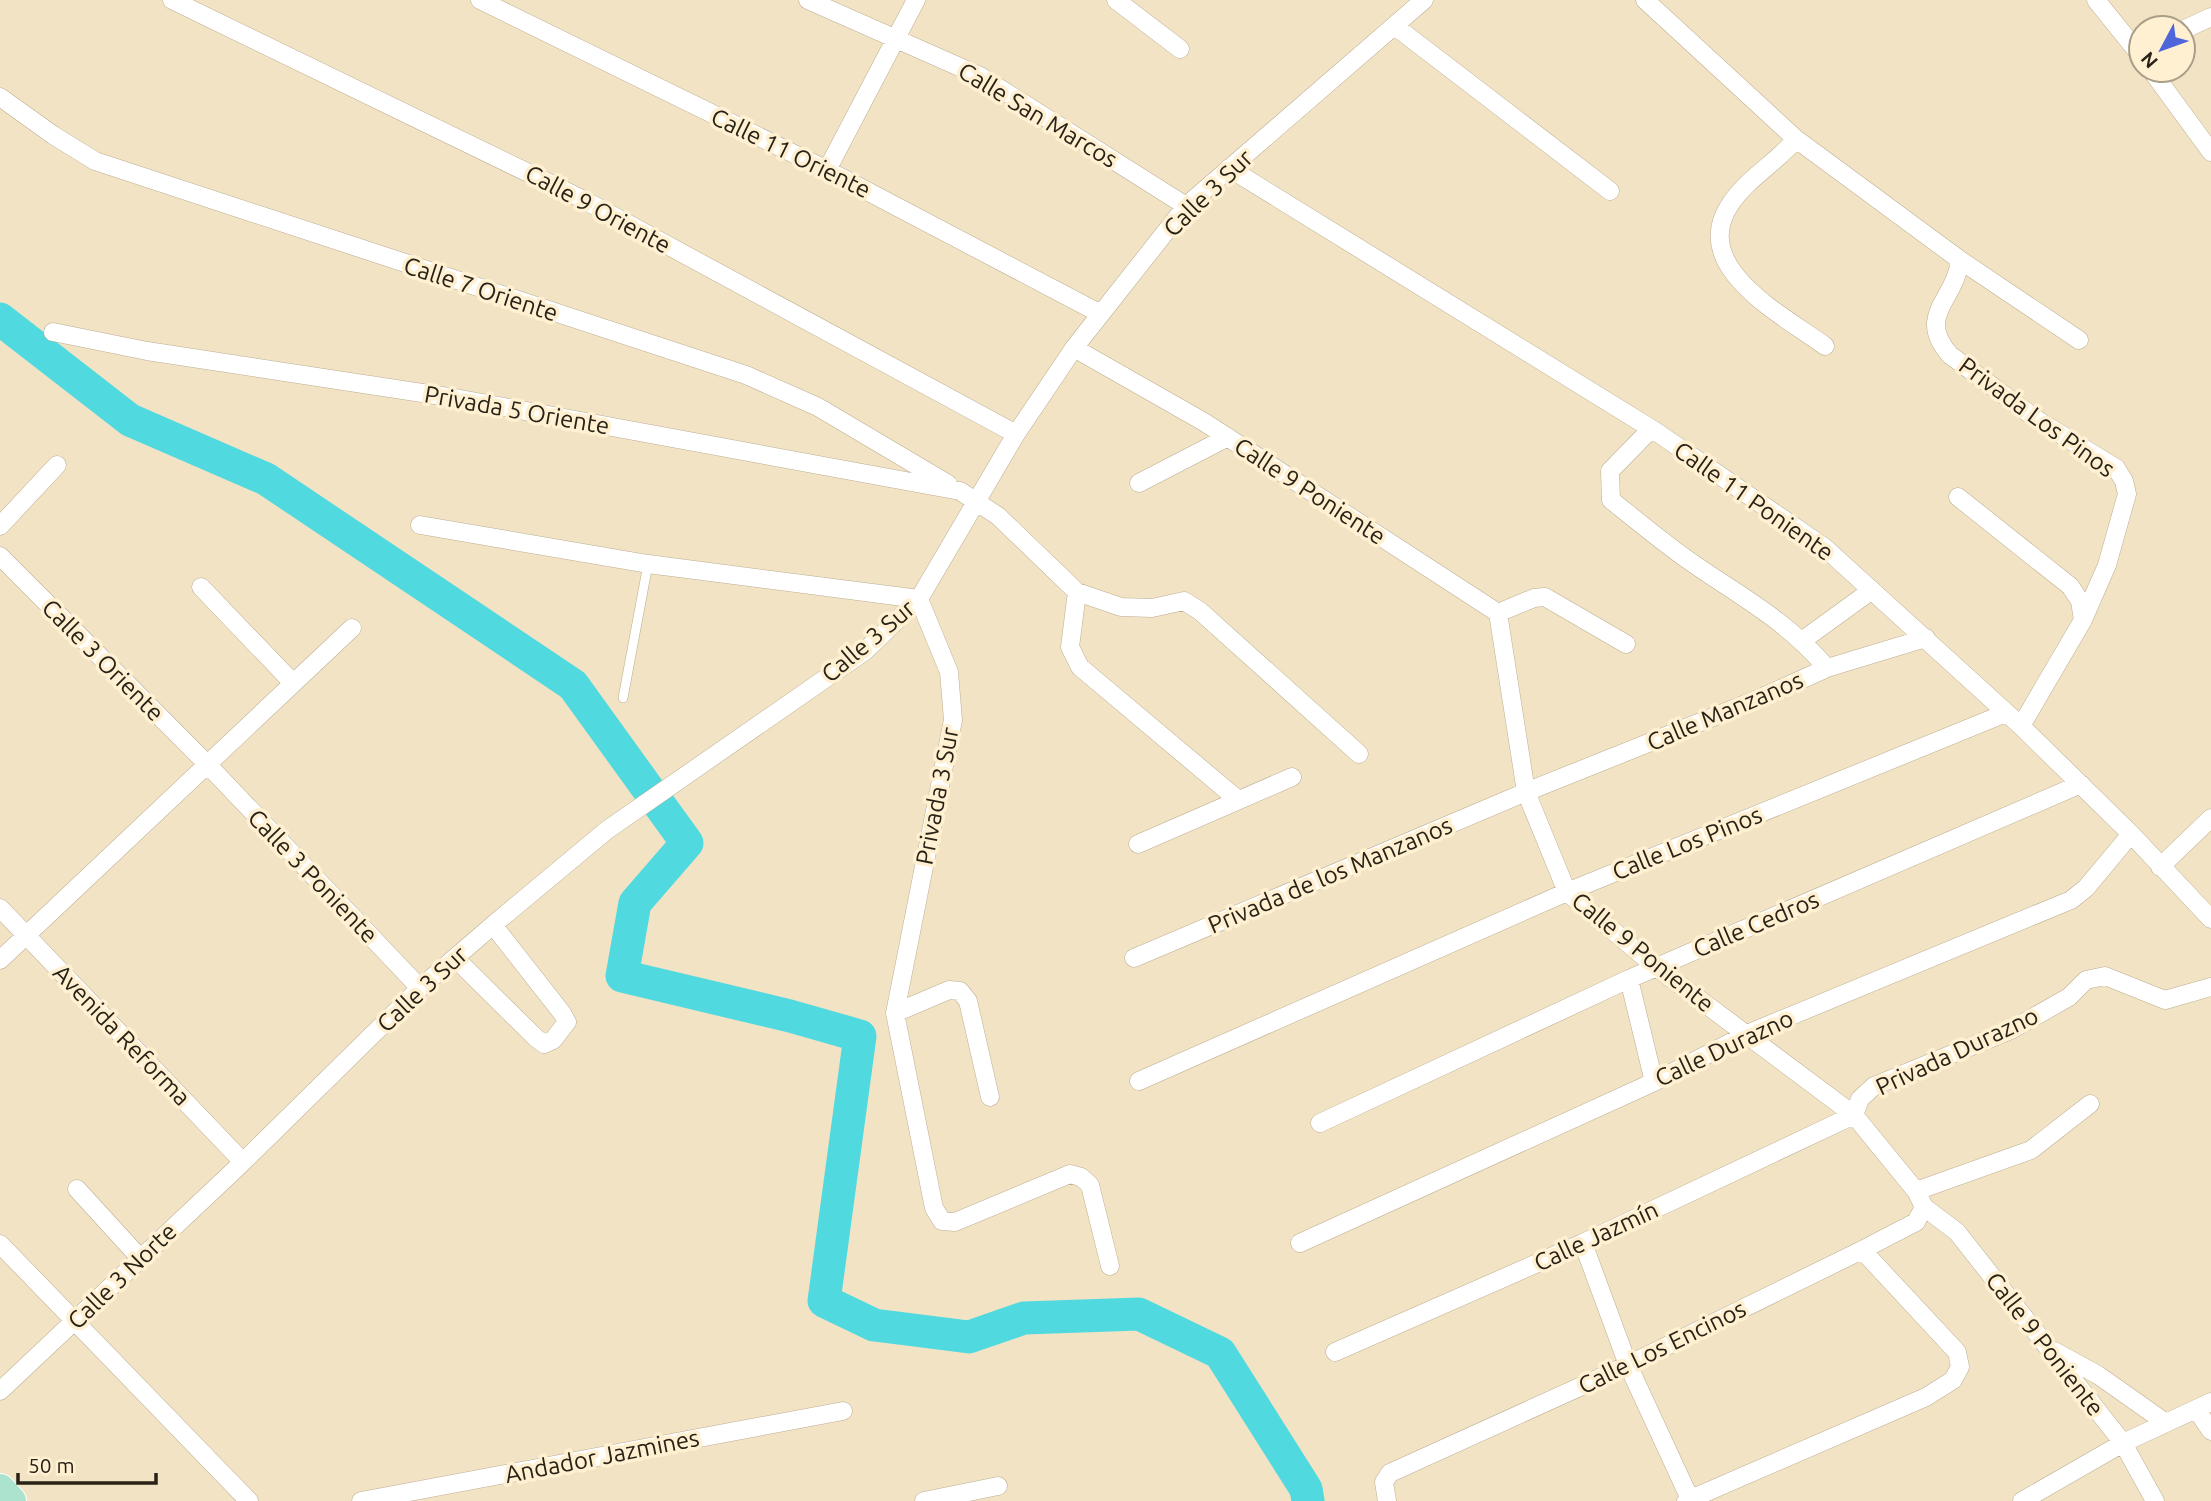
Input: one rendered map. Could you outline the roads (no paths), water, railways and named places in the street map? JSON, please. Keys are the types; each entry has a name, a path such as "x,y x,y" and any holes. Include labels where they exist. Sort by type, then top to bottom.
{"main road":[{"path":"0,1489 11,1501"}],"street":[{"name":"Calle 9 Oriente","path":"172,0 584,200 1017,434"},
{"name":"Calle 11 Oriente","path":"480,0 827,170 1099,313"},
{"name":"Calle San Marcos","path":"808,0 980,76 1186,206"},
{"path":"827,170 916,0"},
{"path":"1116,0 1180,49"},
{"name":"Calle 3 Sur","path":"243,1161 420,988 492,925 607,830 686,778 865,651 919,599 1017,434 1074,348 1186,206 1424,0"},
{"path":"1644,0 1796,139 1960,260 2079,340"},
{"path":"2096,0 2127,38"},
{"path":"1396,27 1610,191"},
{"path":"2161,84 2211,152"},
{"name":"Calle 7 Oriente","path":"0,97 52,135 96,161 746,375 818,407 960,491"},
{"path":"1796,139 1731,203 1720,229 1723,260 1740,284 1825,346"},
{"name":"Calle 11 Poniente","path":"1229,168 1651,429 1824,547 2021,726 2131,834 2211,919"},
{"name":"Privada Los Pinos","path":"1960,260 1958,280 1943,300 1935,321 1938,342 1950,355 2039,421 2116,468 2124,481 2127,494 2107,565 2083,620 2021,726"},
{"name":"Privada 5 Oriente","path":"53,332 147,351 468,400 960,491 998,516 1077,592"},
{"name":"Calle 9 Poniente","path":"1074,348 1228,437 1498,613 1526,792 1567,892 1656,967 1854,1115 1916,1191 1924,1208 1957,1232 2123,1443 2155,1501"},
{"path":"1651,429 1610,471 1611,500 1689,560 1749,597 1803,639 1828,667"},
{"path":"1139,483 1228,437"},
{"path":"0,526 57,465"},
{"path":"1958,497 2070,586 2080,601 2083,620"},
{"path":"420,525 648,564 919,599"},
{"name":"Calle 3 Oriente","path":"0,556 206,764"},
{"path":"201,587 293,684"},
{"path":"1803,639 1872,590"},
{"path":"1237,799 1080,667 1070,647 1077,592 1121,607 1152,608 1184,601 1200,611 1359,754"},
{"path":"1498,613 1534,598 1545,597 1626,644"},
{"name":"Privada 3 Sur","path":"919,599 948,672 953,720 895,1013 934,1208 942,1221 955,1222 1070,1174 1081,1177 1090,1185 1110,1266"},
{"path":"0,960 352,628"},
{"name":"Calle Manzanos","path":"1526,792 1758,699 1828,667 1926,638"},
{"name":"Calle Los Pinos","path":"1139,1080 1567,892 2006,713"},
{"name":"Calle 3 Poniente","path":"206,764 420,988"},
{"path":"1138,844 1292,776"},
{"name":"Calle Cedros","path":"1320,1123 1656,967 2081,785"},
{"name":"Privada de los Manzanos","path":"1134,958 1526,792"},
{"path":"2160,867 2211,818"},
{"name":"Calle Durazno","path":"1300,1243 1654,1082 1747,1034 2071,900 2086,888 2131,834"},
{"name":"Avenida Reforma","path":"0,908 243,1161"},
{"path":"455,958 536,1038 544,1044 553,1040 567,1022 492,925"},
{"name":"Privada Durazno","path":"1854,1115 1860,1099 1874,1086 2011,1030 2070,998 2086,979 2105,976 2165,1000 2211,987"},
{"path":"1629,979 1654,1082"},
{"path":"895,1013 949,990 960,991 968,1001 990,1097"},
{"path":"1916,1191 2031,1150 2090,1104"},
{"name":"Calle Jazmín","path":"1335,1352 1583,1243 1854,1115"},
{"name":"Calle 3 Norte","path":"0,1391 243,1161"},
{"path":"77,1189 140,1258"},
{"name":"Calle Los Encinos","path":"1387,1501 1384,1482 1390,1473 1629,1365 1862,1250 1916,1222 1924,1208"},
{"path":"1583,1243 1629,1365 1688,1500 1907,1408 1953,1380 1960,1367 1957,1352 1862,1250"},
{"path":"0,1244 249,1501"},
{"path":"2048,1348 2098,1375 2166,1423"},
{"path":"2022,1501 2123,1443 2204,1406 2211,1431"},
{"name":"Andador Jazmines","path":"361,1501 844,1411"},
{"path":"923,1501 998,1486"}],"lane":[{"path":"623,698 648,564"}],"waterway":[{"path":"0,319 130,420 266,479 573,685 687,843 635,903 622,976 790,1016 860,1036 824,1301 874,1325 969,1337 1024,1318 1139,1314 1220,1353 1306,1489 1308,1501"}]}
